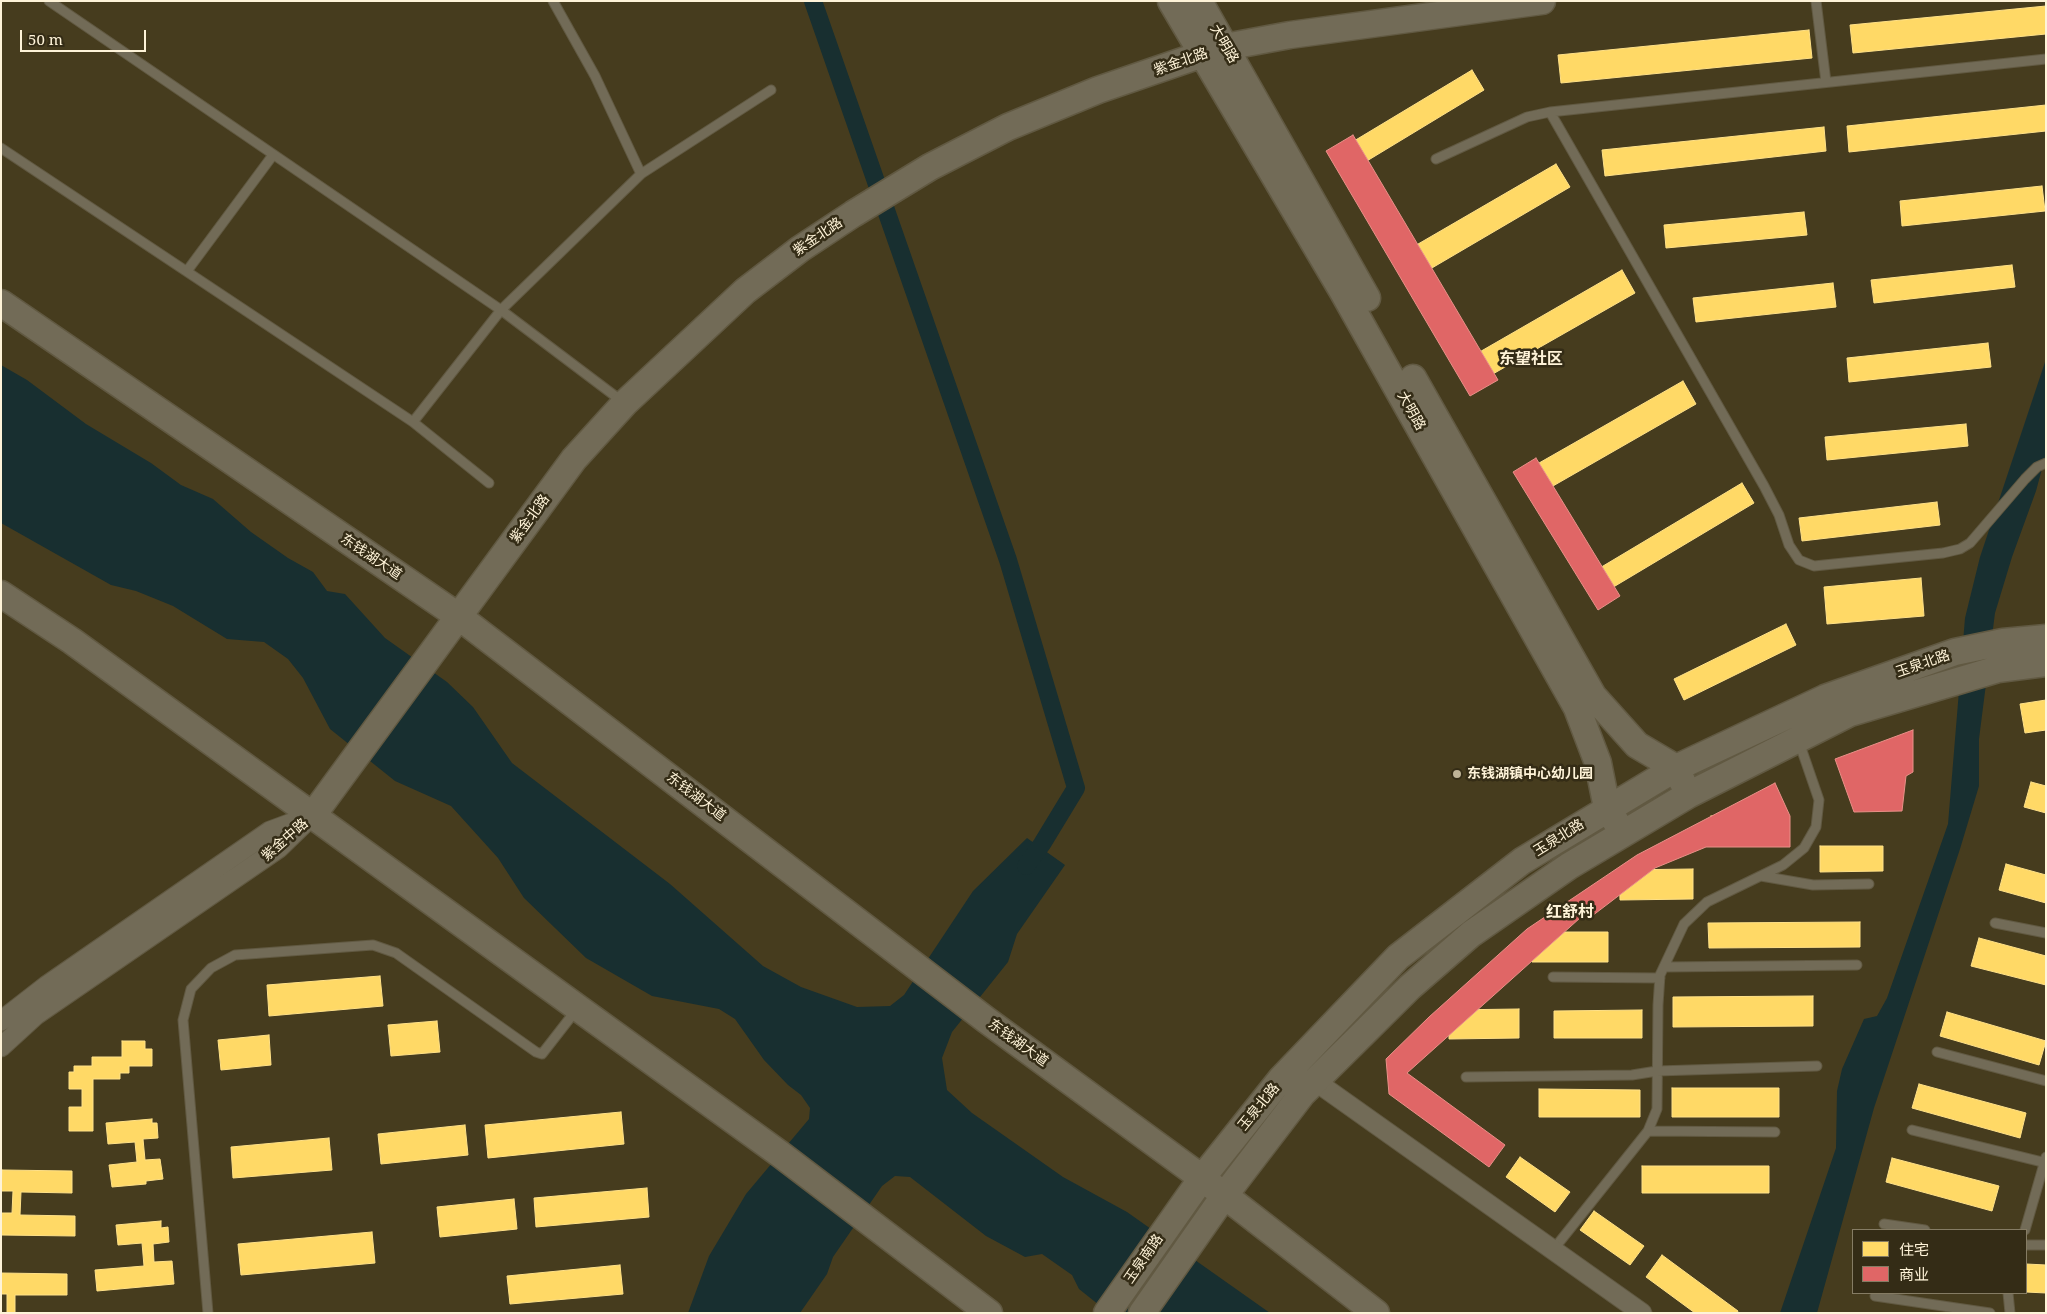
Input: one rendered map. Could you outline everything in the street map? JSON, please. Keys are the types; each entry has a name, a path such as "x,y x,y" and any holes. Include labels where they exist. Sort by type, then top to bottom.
{"street":[{"name":"大明路","path":"1171,1 1214,51 1593,696 1637,745 1676,768"},
{"name":"大明路","path":"1199,1 1214,51 1343,292 1577,708 1598,763 1607,808 1623,833"},
{"name":"紫金北路","path":"313,815 574,459 625,404 744,291 800,249 930,167 1026,119 1098,90 1214,51 1290,35 1542,1"},
{"name":"东钱湖大道","path":"1,303 458,616 985,1019 1202,1178 1376,1313"},
{"path":"1,594 80,647 780,1154 989,1313"},
{"name":"玉泉北路","path":"1182,1206 1281,1079 1398,957 1522,861 1676,768 1825,698 1955,652 2003,642 2046,638"},
{"name":"玉泉北路","path":"1142,1313 1224,1196 1302,1094 1410,986 1471,934 1569,866 1688,795 1850,713 1949,682 1998,669 2046,663"},
{"path":"1676,768 1688,795"},
{"name":"紫金中路","path":"1,1021 46,986 270,831 313,815"},
{"name":"紫金中路","path":"1,1048 18,1029 36,1015 279,848 313,815"},
{"path":"1316,1081 1642,1313"},
{"name":"玉泉南路","path":"1107,1313 1182,1206"}],"lane":[{"path":"553,1 595,76 641,174"},
{"path":"1816,1 1826,82"},
{"path":"56,3 273,155 501,310 625,404"},
{"path":"1436,158 1527,117 1550,112 2046,59"},
{"path":"413,422 501,310 641,174 771,90"},
{"path":"1550,112 1764,486 1779,515 1789,545 1799,560 1814,566 1823,566 1943,554 1960,549 1970,543 2025,480 2038,467 2046,463"},
{"path":"1,148 413,422 489,483"},
{"path":"187,271 273,155"},
{"path":"1553,1250 1648,1132 1657,1109 1660,978 1684,924 1707,902 1784,865 1804,848 1816,827 1819,800 1798,740"},
{"path":"1761,876 1812,885 1869,884"},
{"path":"1995,923 2046,933"},
{"path":"208,1313 183,1020 191,988 211,968 235,955 373,945 396,953 536,1052 542,1054 578,1008"},
{"path":"1664,967 1857,965"},
{"path":"1553,977 1660,978"},
{"path":"1937,1052 2046,1080"},
{"path":"1466,1076 1632,1075 1657,1071 1817,1066"},
{"path":"1912,1130 2045,1161 2025,1229"},
{"path":"1648,1132 1775,1132"},
{"path":"1884,1224 1918,1229"},
{"path":"2027,1246 2046,1245"},
{"path":"2008,1294 2010,1313"},
{"path":"1875,1296 1990,1313"}],"water":[{"path":"2046,359 2046,454 2036,491 2012,557 1995,613 1979,739 1979,786 1874,1108 1817,1313 1780,1313 1836,1148 1837,1091 1842,1069 1864,1019 1877,1016 1887,998 1948,824 1965,618 1980,557"},
{"path":"1,365 27,380 86,424 151,463 181,485 213,499 251,532 288,558 313,572 327,591 345,594 385,638 447,682 473,707 512,763 670,884 763,966 801,987 857,1007 890,1006 904,995 973,891 1027,838 1065,865 1017,934 1008,962 952,1032 942,1058 947,1090 972,1113 1063,1177 1127,1212 1270,1313 1109,1313 1079,1289 1072,1275 1042,1254 1025,1257 986,1236 910,1177 895,1176 882,1186 833,1257 827,1274 800,1313 688,1313 709,1256 746,1194 809,1119 810,1108 801,1095 788,1085 764,1060 735,1019 719,1009 652,996 586,958 524,898 498,858 451,806 395,781 330,729 303,678 288,659 264,642 227,639 173,606 136,591 111,585 1,523"}],"building: 住宅":[{"path":"2046,6 2046,34 1853,53 1850,25"},
{"path":"1809,30 1812,58 1561,83 1558,55"},
{"path":"1472,70 1484,90 1347,173 1334,153"},
{"path":"2046,105 2046,131 1849,152 1847,126"},
{"path":"1824,127 1826,151 1605,176 1602,150"},
{"path":"1556,164 1570,187 1408,282 1394,258"},
{"path":"2042,186 2045,211 1902,226 1900,201"},
{"path":"1804,212 1807,235 1666,248 1664,225"},
{"path":"2012,265 2015,287 1874,303 1871,280"},
{"path":"1622,270 1635,293 1470,387 1457,365"},
{"path":"1833,283 1836,307 1696,322 1693,298"},
{"path":"1988,343 1991,367 1849,382 1847,358"},
{"path":"1683,381 1696,404 1532,498 1518,475"},
{"path":"1966,424 1968,446 1827,460 1825,437"},
{"path":"1742,483 1754,503 1595,598 1583,578"},
{"path":"1937,502 1940,525 1802,541 1799,518"},
{"path":"1921,578 1924,616 1827,624 1824,587"},
{"path":"1786,624 1796,645 1684,700 1674,679"},
{"path":"2046,700 2046,730 2025,733 2020,704"},
{"path":"2031,782 2046,786 2046,813 2024,807"},
{"path":"1711,816 1788,816 1788,846 1711,846"},
{"path":"1820,846 1883,846 1883,871 1820,872"},
{"path":"2006,864 2046,875 2046,903 1999,890"},
{"path":"1693,869 1693,899 1620,900 1619,870"},
{"path":"1860,922 1860,947 1709,948 1708,923"},
{"path":"1532,932 1608,932 1608,962 1532,962"},
{"path":"1979,938 2046,956 2046,985 1971,966"},
{"path":"380,976 383,1006 269,1016 267,985"},
{"path":"1813,996 1813,1026 1673,1027 1673,997"},
{"path":"1519,1009 1519,1038 1449,1039 1449,1010"},
{"path":"1642,1010 1642,1038 1554,1038 1554,1011"},
{"path":"1947,1012 2046,1041 2039,1065 1940,1036"},
{"path":"437,1021 440,1052 391,1056 388,1025"},
{"path":"269,1035 271,1065 221,1070 218,1040"},
{"path":"122,1041 145,1041 145,1049 152,1049 152,1066 129,1066 129,1073 120,1073 120,1079 93,1079 93,1131 69,1131 69,1107 82,1107 82,1089 69,1089 69,1072 74,1072 74,1066 92,1066 92,1057 122,1057"},
{"path":"1406,1075 1503,1145 1489,1165 1392,1094"},
{"path":"1919,1084 2026,1113 2020,1138 1912,1108"},
{"path":"1672,1088 1779,1088 1779,1117 1672,1117"},
{"path":"1539,1089 1640,1090 1640,1117 1539,1117"},
{"path":"621,1112 624,1144 488,1158 485,1125"},
{"path":"152,1119 152,1123 157,1123 158,1138 143,1139 145,1160 160,1159 163,1179 146,1181 146,1184 112,1187 109,1165 137,1162 135,1142 108,1144 106,1123"},
{"path":"465,1125 468,1155 381,1164 378,1134"},
{"path":"329,1138 332,1170 233,1178 231,1147"},
{"path":"1520,1157 1570,1192 1555,1212 1506,1177"},
{"path":"1892,1158 1999,1186 1992,1211 1886,1182"},
{"path":"1642,1166 1769,1166 1769,1193 1642,1193"},
{"path":"2,1170 72,1171 72,1193 21,1192 20,1215 75,1216 75,1236 1,1235 1,1213 12,1213 13,1191 1,1191"},
{"path":"647,1188 649,1217 536,1227 534,1198"},
{"path":"514,1199 517,1229 440,1237 437,1207"},
{"path":"1594,1211 1644,1246 1630,1265 1580,1230"},
{"path":"161,1221 161,1228 168,1227 169,1242 153,1244 154,1262 172,1261 174,1284 97,1291 95,1270 144,1266 142,1243 118,1245 116,1225"},
{"path":"372,1232 375,1263 241,1275 238,1244"},
{"path":"1662,1255 1738,1311 1737,1313 1695,1313 1646,1277"},
{"path":"2027,1264 2046,1265 2046,1293 2027,1292"},
{"path":"620,1265 623,1294 510,1304 507,1276"},
{"path":"1,1273 67,1274 67,1295 15,1295 15,1313 7,1313 7,1294 1,1294"}],"building: 商业":[{"path":"1353,135 1498,380 1470,396 1326,151"},
{"path":"1536,458 1620,596 1598,610 1513,472"},
{"path":"1913,730 1913,772 1906,776 1902,811 1854,812 1835,759"},
{"path":"1775,783 1790,816 1790,847 1706,847 1655,868 1592,916 1580,918 1407,1073 1505,1145 1489,1167 1389,1094 1386,1059 1429,1017 1527,929 1637,855"}],"waterway":[{"path":"813,1 1008,560 1076,788 1042,844 1026,866"}],"place":[{"name":"东钱湖镇中心幼儿园","path":"1457,774"}],"district":[{"name":"东望社区","path":"1531,359"},
{"name":"红舒村","path":"1570,912"}]}
